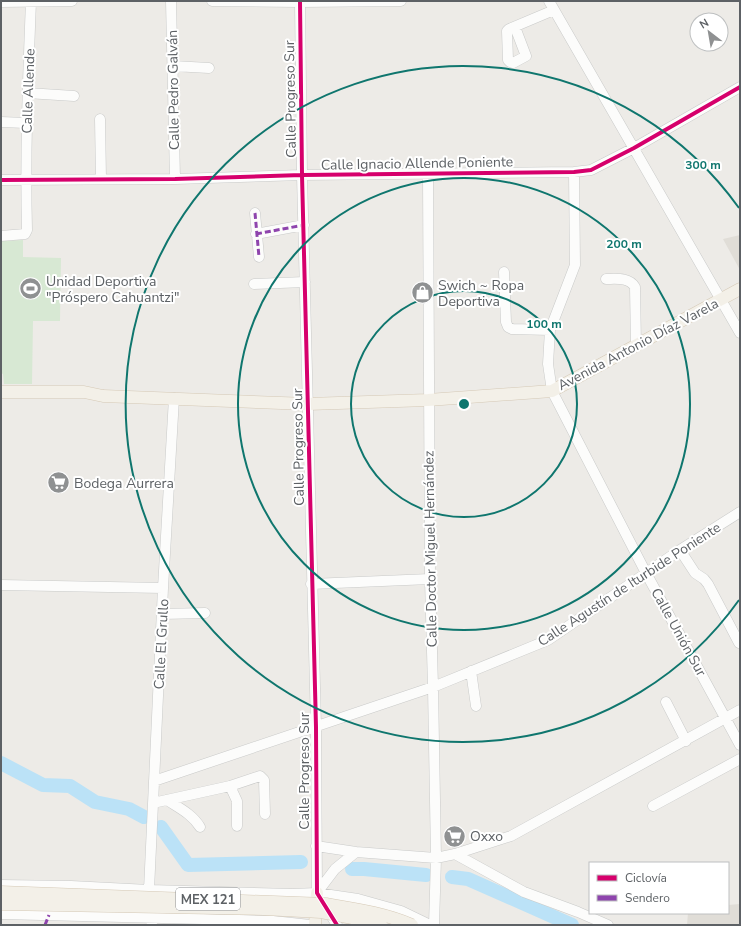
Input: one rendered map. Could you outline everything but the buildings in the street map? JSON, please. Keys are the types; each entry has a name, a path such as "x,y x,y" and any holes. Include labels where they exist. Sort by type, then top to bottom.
{"main road":[{"name":"Avenida Antonio Díaz Varela","path":"1,392 84,392 103,396 308,404 428,400 552,391 740,289"},
{"name":"Avenida Antonio Díaz Varela","path":"1,399 95,399 103,396"},
{"name":"MEX 121","path":"1,892 326,904 360,909 401,920 412,925"},
{"path":"315,925 317,893"},
{"name":"MEX 121","path":"1,904 285,910 321,912 381,925"}],"street":[{"name":"Calle Allende","path":"1,236 25,234 27,230 26,123 31,1"},
{"path":"1,2 72,1"},
{"name":"Calle Pedro Galván","path":"171,1 176,179"},
{"path":"212,1 401,1"},
{"name":"Calle Progreso Sur","path":"300,2 302,175 311,584 316,727 317,893"},
{"path":"515,27 552,5 740,332"},
{"path":"173,66 208,68"},
{"name":"Calle Ignacio Allende Poniente","path":"1,180 176,179 302,175 574,172 590,170 634,148 740,87"},
{"path":"27,93 74,96"},
{"path":"100,119 102,180"},
{"path":"1,122 26,123"},
{"name":"Calle Unión Sur","path":"574,172 575,265 550,330 548,364 552,391 646,573 740,745"},
{"name":"Calle Doctor Miguel Hernández","path":"428,174 430,579 436,858 434,925"},
{"path":"255,213 259,257"},
{"path":"256,234 304,225"},
{"path":"504,272 506,322 508,327 512,329 550,330"},
{"path":"606,279 626,280 635,287 636,346"},
{"path":"254,284 305,282"},
{"name":"Calle El Grullo","path":"152,921 149,890 163,588 174,398"},
{"name":"Calle Agustín de Iturbide Poniente","path":"154,781 433,687 548,640 680,550 740,512"},
{"path":"680,550 695,573 704,579 708,584 739,643"},
{"path":"311,584 430,579"},
{"path":"1,585 163,588"},
{"path":"162,614 205,613"},
{"path":"471,671 476,706"},
{"path":"666,702 686,741"},
{"path":"316,846 356,852 436,858 455,854 511,836 740,710"},
{"path":"654,806 740,759"},
{"path":"153,803 230,786 260,776 263,777 264,780 265,814"},
{"path":"230,786 237,801 237,826"},
{"path":"167,800 188,813 196,820 200,827"},
{"path":"285,922 317,893 335,869 356,852"},
{"path":"455,854 524,892 608,925"},
{"path":"1,885 71,886 246,893 317,893 358,899 401,911 430,925"},
{"path":"246,893 246,920"},
{"path":"317,893 337,925"},
{"path":"292,894 303,906 315,925 342,897"},
{"path":"1,914 152,921 246,920 310,925"}],"shaded area":[{"path":"740,235 740,270 723,239"},
{"path":"740,904 740,925 687,925 688,914 729,914 729,905"}],"green space":[{"name":"Unidad Deportiva \"Próspero Cahuantzi\"","path":"23,240 23,257 61,258 60,321 33,321 32,384 4,384 3,374 1,373 1,241"}],"waterway":[{"path":"1,763 43,785 70,786 95,802 129,809 144,817"},
{"path":"161,827 188,865 301,862"},
{"path":"352,869 426,875"},
{"path":"452,877 468,879 572,925"}],"marked path":[{"path":"255,213 259,257"},
{"path":"256,234 304,225"},
{"path":"45,925 49,915"}],"cycle path":[{"path":"300,1 302,175 316,727 317,893 337,925"},
{"path":"1,180 175,179 302,175 574,172 591,170 634,148 740,87"}],"place":[{"name":"Unidad Deportiva \"Próspero Cahuantzi\"","path":"31,289"},
{"name":"Swich ~ Ropa Deportiva","path":"422,293"},
{"name":"Bodega Aurrera","path":"58,483"},
{"name":"Oxxo","path":"455,836"}]}
